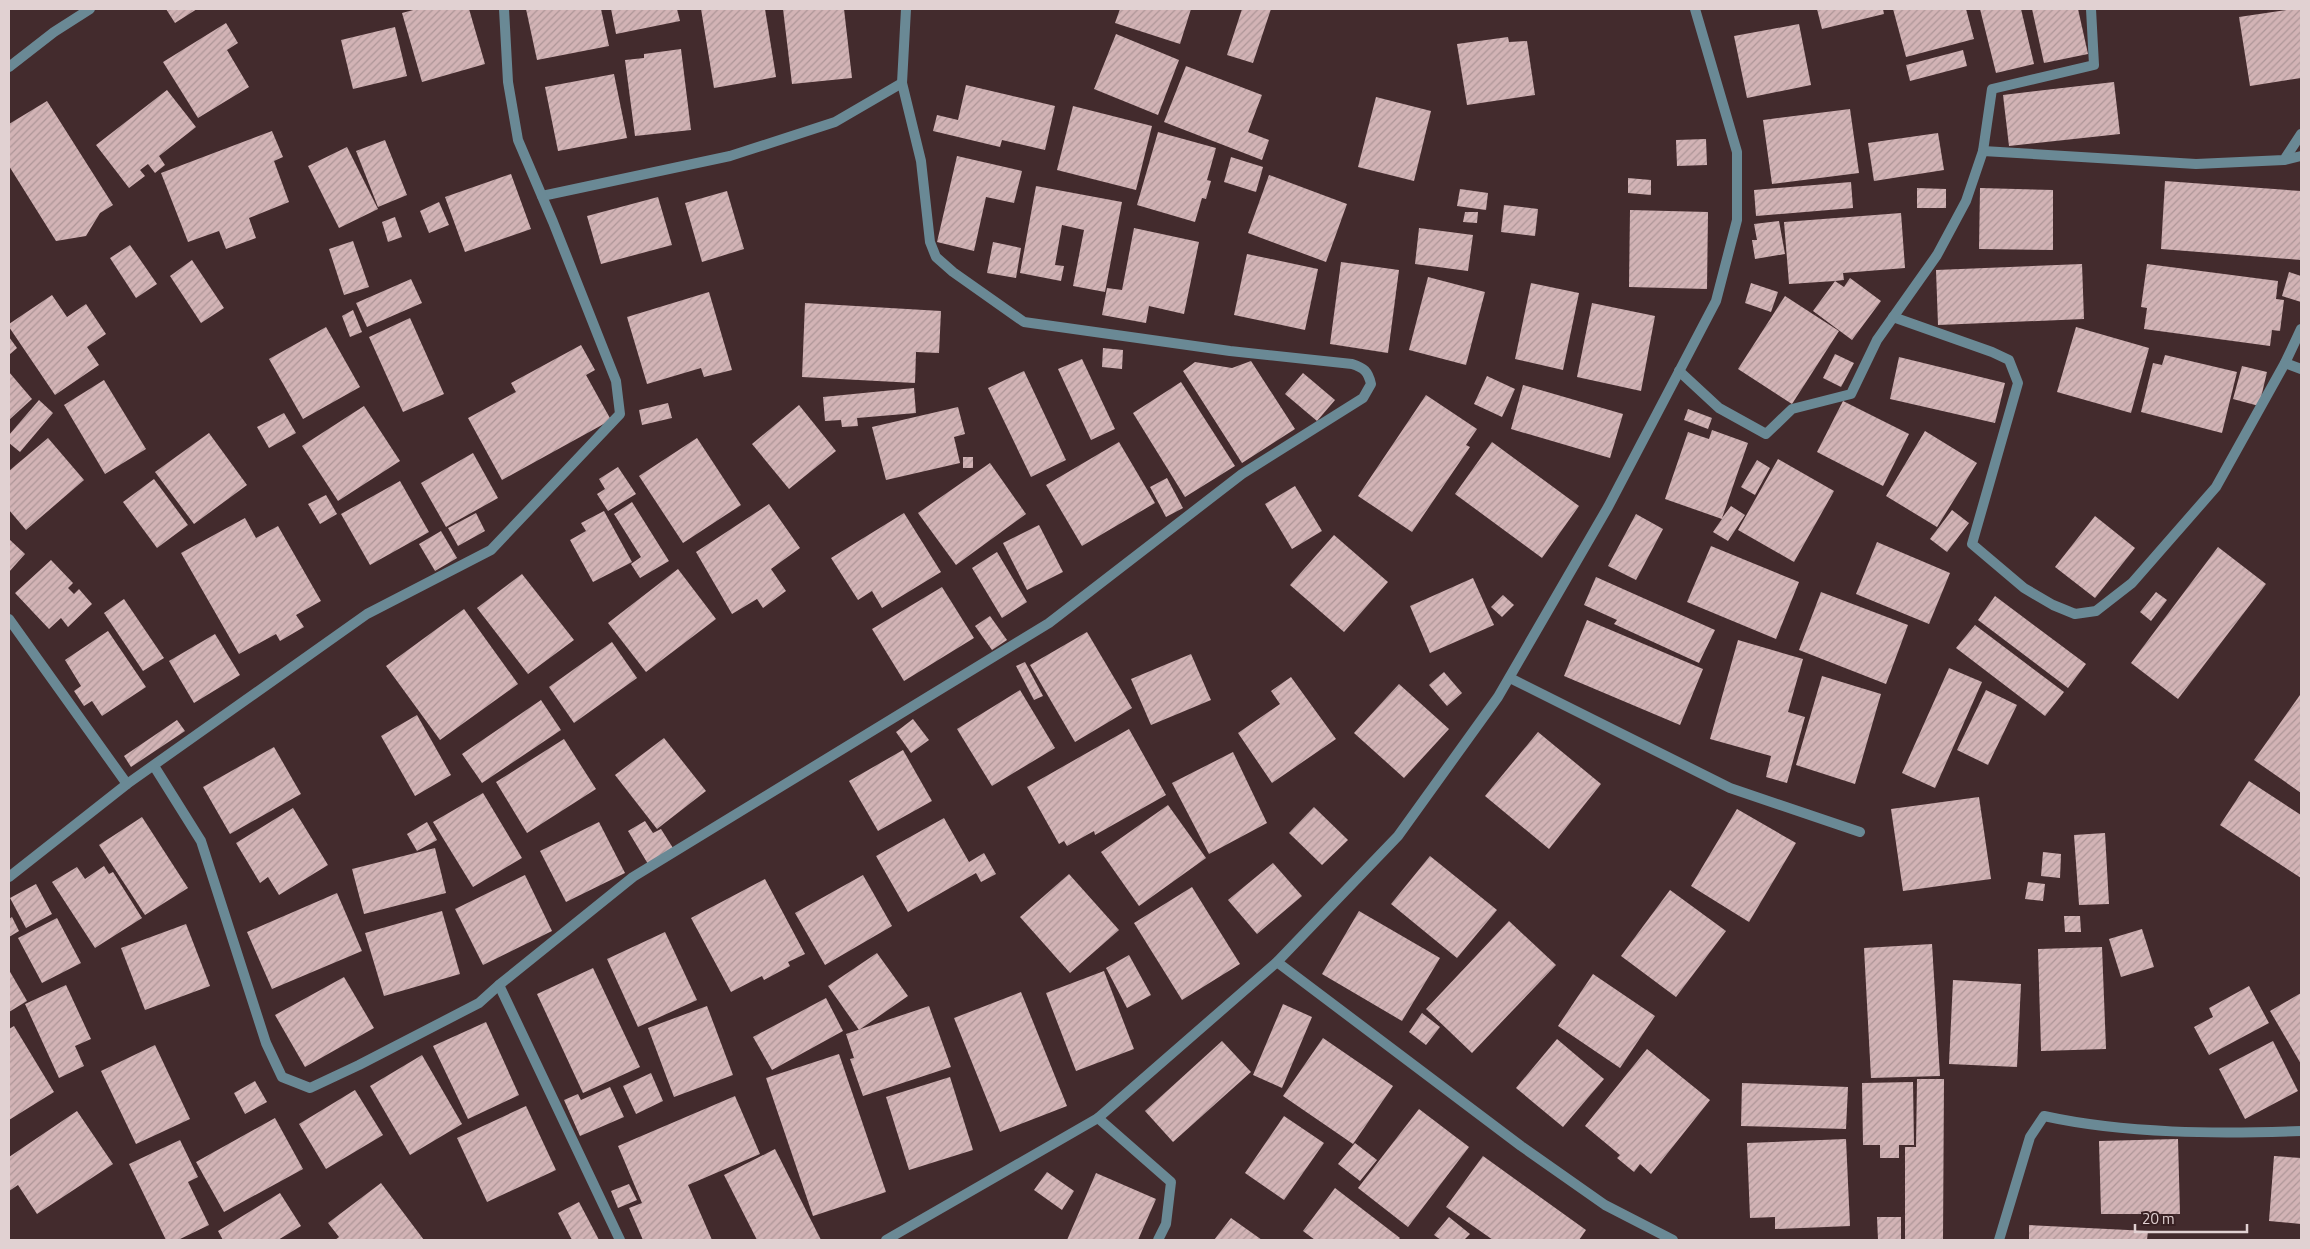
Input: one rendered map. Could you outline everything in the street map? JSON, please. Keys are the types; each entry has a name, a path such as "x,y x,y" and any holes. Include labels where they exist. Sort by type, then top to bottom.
{"street":[{"path":"9,67 54,32 90,9"},
{"path":"9,877 127,784 367,614 491,550 620,414 616,381 518,140 508,82 504,9"},
{"path":"154,766 201,841 266,1042 282,1077 310,1088 479,1003 634,877 1049,623 1242,474 1363,398 1371,384 1369,374 1364,368 1352,364 1230,351 1024,322 953,272 936,257 930,242 921,161 902,83 906,9"},
{"path":"886,1240 1098,1118 1277,962 1398,836 1498,697 1608,507 1716,302 1737,220 1737,152 1695,9"},
{"path":"1679,372 1719,408 1766,434 1792,409 1851,394 1877,340 1937,254 1966,201 1982,151 1992,89 2094,65 2091,9"},
{"path":"542,196 730,156 835,122 902,83"},
{"path":"2284,160 2301,134"},
{"path":"1982,151 2196,164 2284,160 2301,156"},
{"path":"1894,317 1992,352 2009,360 2018,382 1972,544 2024,588 2053,605 2075,614 2096,611 2132,583 2216,487 2285,363 2301,329"},
{"path":"2285,363 2301,369"},
{"path":"9,619 127,784"},
{"path":"1510,678 1730,788 1860,832"},
{"path":"1277,962 1574,1184 1605,1205 1673,1240"},
{"path":"499,985 620,1240"},
{"path":"1998,1240 2030,1137 2044,1116 2068,1122 2135,1128 2242,1133 2301,1131"},
{"path":"1098,1118 1171,1182 1166,1224 1158,1240"}],"building":[{"path":"166,9 197,9 175,23"},
{"path":"417,9 469,9 485,64 422,82 402,13"},
{"path":"526,9 601,9 609,46 537,60"},
{"path":"611,9 677,9 680,21 616,34"},
{"path":"701,9 765,9 776,77 714,88"},
{"path":"783,9 844,9 852,78 792,84"},
{"path":"1120,9 1191,9 1180,44 1115,23"},
{"path":"1242,9 1271,9 1253,63 1227,55"},
{"path":"1817,9 1883,9 1884,14 1822,29"},
{"path":"1893,9 1966,9 1974,39 1906,57"},
{"path":"1980,9 2021,9 2034,64 1996,73"},
{"path":"2032,9 2078,9 2088,54 2044,63"},
{"path":"2301,9 2301,78 2250,86 2239,17"},
{"path":"226,23 238,43 227,50 249,87 198,118 163,62"},
{"path":"1799,24 1811,85 1747,98 1734,36"},
{"path":"395,27 407,76 353,89 341,40"},
{"path":"1116,34 1179,60 1158,115 1094,89"},
{"path":"1508,37 1509,42 1527,41 1535,95 1467,105 1457,44"},
{"path":"681,49 691,130 635,136 625,60 644,58 644,54"},
{"path":"1963,50 1967,66 1910,81 1906,65"},
{"path":"1186,66 1262,95 1248,132 1269,140 1262,160 1164,122"},
{"path":"614,74 627,138 558,151 545,87"},
{"path":"2114,82 2120,134 2009,146 2003,95"},
{"path":"966,85 1055,106 1045,150 1002,140 1000,147 933,131 937,115 958,120"},
{"path":"167,90 196,127 159,156 165,165 155,173 148,164 140,170 145,176 129,188 96,145"},
{"path":"1376,97 1431,111 1414,181 1358,167"},
{"path":"47,101 113,205 100,213 86,236 56,241 9,166 9,124"},
{"path":"1073,106 1152,126 1136,190 1057,170"},
{"path":"1850,109 1859,173 1772,184 1763,120"},
{"path":"272,131 283,157 274,161 289,202 249,218 256,238 226,249 219,231 188,242 161,173"},
{"path":"1158,132 1216,148 1207,180 1211,181 1206,199 1202,198 1195,222 1137,205"},
{"path":"1938,133 1944,170 1874,181 1868,143"},
{"path":"1706,139 1707,165 1677,166 1676,140"},
{"path":"385,140 407,195 378,207 356,151"},
{"path":"347,147 378,209 339,228 308,166"},
{"path":"957,156 1022,171 1014,203 986,197 974,251 937,242"},
{"path":"1231,157 1263,167 1256,192 1224,182"},
{"path":"511,174 531,229 465,252 445,197"},
{"path":"1269,175 1347,204 1326,262 1248,233"},
{"path":"1628,178 1651,180 1651,195 1628,193"},
{"path":"2165,181 2301,191 2301,260 2161,249"},
{"path":"1851,182 1853,208 1756,216 1754,190"},
{"path":"1036,186 1122,202 1105,292 1073,286 1084,230 1062,225 1055,265 1064,266 1061,281 1020,273"},
{"path":"1917,188 1946,189 1946,208 1917,208"},
{"path":"1980,188 2053,190 2053,250 1979,249"},
{"path":"1460,189 1488,193 1486,210 1457,206"},
{"path":"727,191 744,249 702,262 685,203"},
{"path":"658,197 672,245 601,264 587,216"},
{"path":"439,202 449,225 429,233 420,211"},
{"path":"1504,205 1538,209 1535,236 1501,232"},
{"path":"1630,210 1708,212 1707,289 1629,287"},
{"path":"1465,212 1478,212 1477,223 1463,222"},
{"path":"1901,213 1905,268 1843,273 1844,280 1789,284 1784,222"},
{"path":"395,217 402,237 388,242 382,222"},
{"path":"1779,221 1785,254 1755,259 1752,240 1757,240 1754,224"},
{"path":"1134,228 1199,242 1184,314 1149,306 1146,323 1102,315 1107,288 1122,290"},
{"path":"1419,228 1473,235 1468,271 1415,264"},
{"path":"353,241 369,287 344,295 329,249"},
{"path":"993,242 1021,248 1016,278 987,273"},
{"path":"130,245 157,284 136,298 110,258"},
{"path":"1247,254 1318,269 1305,330 1234,315"},
{"path":"192,260 224,308 201,323 170,276"},
{"path":"1341,262 1399,270 1388,353 1330,344"},
{"path":"2082,264 2084,319 1938,325 1936,270"},
{"path":"2147,264 2278,281 2276,299 2284,300 2280,331 2272,330 2270,346 2144,329 2147,308 2141,307"},
{"path":"2289,272 2301,276 2301,302 2282,296"},
{"path":"1428,277 1485,292 1466,365 1409,350"},
{"path":"1850,278 1881,301 1852,340 1813,311 1835,281 1844,287"},
{"path":"411,279 422,303 367,327 356,303"},
{"path":"1531,283 1579,293 1563,370 1515,359"},
{"path":"1751,283 1778,292 1771,312 1745,303"},
{"path":"709,292 732,370 704,377 701,368 647,384 627,317"},
{"path":"52,295 67,317 86,304 106,334 87,347 99,365 55,395 9,327 9,324"},
{"path":"1785,296 1839,331 1792,404 1738,369"},
{"path":"805,303 941,311 939,353 916,352 915,383 802,377"},
{"path":"1592,303 1655,316 1641,391 1577,377"},
{"path":"353,310 362,332 350,337 342,316"},
{"path":"410,318 444,394 403,412 369,337"},
{"path":"326,327 360,387 303,419 269,359"},
{"path":"2076,327 2149,348 2131,413 2057,392"},
{"path":"9,337 17,348 9,355"},
{"path":"581,345 595,370 586,375 611,420 502,480 468,418 516,392 511,383"},
{"path":"1103,348 1123,350 1122,369 1102,367"},
{"path":"1835,354 1854,363 1841,387 1823,378"},
{"path":"2165,355 2237,372 2222,433 2141,412 2153,363 2162,365"},
{"path":"1899,357 2005,383 1995,423 1890,399"},
{"path":"1082,359 1115,429 1091,440 1058,369"},
{"path":"1251,361 1295,429 1242,463 1183,371 1195,362 1232,368"},
{"path":"2242,366 2267,372 2259,406 2233,399"},
{"path":"1024,371 1066,460 1031,477 988,388"},
{"path":"9,372 32,399 9,420"},
{"path":"1303,373 1335,400 1317,421 1285,394"},
{"path":"1487,376 1515,389 1502,417 1474,404"},
{"path":"104,380 146,449 105,474 64,405"},
{"path":"1181,382 1235,466 1185,497 1133,413"},
{"path":"1523,385 1623,414 1610,458 1511,429"},
{"path":"914,388 916,413 857,418 858,426 842,427 841,420 825,421 823,397"},
{"path":"1426,395 1477,429 1466,445 1470,447 1412,532 1358,496"},
{"path":"39,400 53,413 20,452 9,443 9,435"},
{"path":"1843,401 1909,434 1883,486 1817,452"},
{"path":"668,403 672,418 642,425 639,410"},
{"path":"799,405 836,451 789,489 752,444"},
{"path":"364,406 400,461 338,501 302,446"},
{"path":"958,407 965,434 954,437 960,463 886,480 872,427"},
{"path":"1688,409 1712,418 1708,429 1684,420"},
{"path":"284,413 296,433 269,448 257,427"},
{"path":"1712,430 1748,443 1722,518 1731,506 1745,515 1728,541 1713,532 1722,519 1665,499 1688,432 1709,439"},
{"path":"1925,431 1977,463 1937,527 1886,496"},
{"path":"209,433 247,485 194,524 155,472"},
{"path":"48,438 84,480 26,530 9,510 9,471"},
{"path":"697,438 741,505 683,543 639,476"},
{"path":"1119,442 1155,503 1082,546 1046,485"},
{"path":"1492,442 1579,506 1542,558 1455,494"},
{"path":"473,453 498,498 446,527 421,483"},
{"path":"963,457 973,457 973,468 963,468"},
{"path":"1778,459 1834,491 1794,562 1738,530"},
{"path":"1757,460 1770,468 1755,495 1741,487"},
{"path":"990,463 1026,514 956,565 918,513"},
{"path":"618,467 636,494 608,511 597,494 605,489 599,479"},
{"path":"1167,478 1183,508 1166,517 1150,487"},
{"path":"154,479 188,525 157,548 123,502"},
{"path":"400,481 429,532 370,565 341,514"},
{"path":"1295,486 1322,531 1292,549 1265,504"},
{"path":"326,495 337,514 320,524 308,504"},
{"path":"632,502 669,561 640,578 631,564 641,557 614,514"},
{"path":"769,504 800,548 771,569 786,591 763,608 757,599 732,614 696,552"},
{"path":"1952,510 1969,523 1947,552 1930,539"},
{"path":"604,511 632,562 593,582 570,540 586,531 581,523"},
{"path":"476,513 485,531 458,546 448,528"},
{"path":"904,513 941,572 882,608 872,591 858,600 831,558"},
{"path":"1636,514 1663,529 1636,580 1608,566"},
{"path":"2095,516 2135,548 2095,598 2055,567"},
{"path":"245,518 256,538 278,526 321,601 296,615 304,627 280,641 276,634 239,654 181,553"},
{"path":"1039,525 1063,572 1027,590 1003,543"},
{"path":"441,531 457,558 435,571 419,544"},
{"path":"1334,535 1388,582 1344,632 1290,585"},
{"path":"9,539 25,554 9,572"},
{"path":"1877,542 1950,573 1929,624 1856,594"},
{"path":"1711,546 1799,582 1776,639 1687,602"},
{"path":"2218,547 2266,584 2178,699 2131,663"},
{"path":"997,552 1027,602 1002,618 972,568"},
{"path":"51,560 73,583 68,588 74,594 79,589 92,604 68,627 61,618 49,629 15,593"},
{"path":"678,569 716,619 646,672 608,623"},
{"path":"522,574 574,640 528,674 477,608"},
{"path":"1596,577 1715,630 1699,663 1614,624 1617,620 1584,605"},
{"path":"1473,578 1494,625 1430,653 1410,606"},
{"path":"942,587 974,638 904,681 872,629"},
{"path":"1821,592 1908,625 1886,684 1799,650"},
{"path":"2156,592 2167,600 2151,621 2140,612"},
{"path":"1503,595 1514,605 1502,617 1491,607"},
{"path":"1995,596 2086,664 2068,688 1978,620"},
{"path":"124,599 164,658 143,671 104,613"},
{"path":"464,609 518,684 440,740 386,666"},
{"path":"990,616 1007,640 992,650 975,626"},
{"path":"1587,620 1703,669 1680,725 1564,676"},
{"path":"1975,625 2064,692 2045,716 1956,648"},
{"path":"108,631 146,687 102,716 92,701 84,706 74,691 81,686 65,660"},
{"path":"1087,632 1132,708 1075,742 1030,665"},
{"path":"215,634 240,675 194,703 169,661"},
{"path":"1738,640 1803,659 1788,712 1805,717 1787,783 1766,777 1771,756 1710,739"},
{"path":"612,642 637,678 574,723 549,687"},
{"path":"1191,654 1211,700 1151,725 1131,679"},
{"path":"1025,662 1043,696 1034,700 1016,666"},
{"path":"1949,668 1982,682 1935,788 1902,773"},
{"path":"1444,672 1462,693 1447,706 1429,685"},
{"path":"1822,676 1881,694 1855,784 1796,765"},
{"path":"1291,677 1336,739 1272,783 1238,733 1280,704 1271,691"},
{"path":"1399,684 1449,729 1404,778 1354,733"},
{"path":"1020,690 1055,748 992,786 957,729"},
{"path":"1986,690 2017,705 1988,765 1957,750"},
{"path":"2301,696 2301,793 2254,760"},
{"path":"541,700 561,730 482,783 462,754"},
{"path":"417,715 451,775 415,796 381,736"},
{"path":"913,719 929,740 911,753 896,732"},
{"path":"177,720 185,731 131,767 124,756"},
{"path":"1129,729 1166,795 1095,835 1094,831 1067,846 1064,841 1059,844 1027,787"},
{"path":"1538,732 1601,784 1549,849 1485,796"},
{"path":"664,738 706,791 657,829 615,775"},
{"path":"564,739 596,789 527,833 496,782"},
{"path":"274,747 301,794 230,834 203,787"},
{"path":"903,750 932,801 878,831 849,781"},
{"path":"1233,752 1267,823 1209,854 1172,783"},
{"path":"2249,781 2301,815 2301,878 2220,825"},
{"path":"483,793 522,858 473,887 433,822"},
{"path":"1979,797 1991,879 1903,891 1891,809"},
{"path":"1168,805 1206,858 1139,906 1101,852"},
{"path":"1314,807 1348,840 1322,865 1289,833"},
{"path":"293,808 328,865 279,895 268,877 260,883 236,843"},
{"path":"1737,809 1796,843 1749,922 1691,886"},
{"path":"142,817 188,888 145,915 99,845"},
{"path":"944,818 969,862 984,853 996,874 981,882 976,873 908,912 876,856"},
{"path":"645,821 653,833 661,829 673,848 648,864 628,831"},
{"path":"427,822 437,840 417,851 407,834"},
{"path":"599,822 625,873 566,902 540,851"},
{"path":"2105,833 2109,904 2079,905 2074,835"},
{"path":"435,848 446,893 364,914 352,869"},
{"path":"2043,852 2061,854 2060,878 2041,876"},
{"path":"1430,856 1497,910 1457,958 1391,904"},
{"path":"1273,863 1302,896 1257,934 1228,900"},
{"path":"104,866 109,874 113,872 142,918 95,948 52,882 77,867 85,879"},
{"path":"1069,874 1119,930 1070,973 1020,917"},
{"path":"525,875 552,931 483,965 455,909"},
{"path":"863,875 892,926 825,965 795,913"},
{"path":"765,879 805,954 788,962 790,966 764,980 762,976 731,992 691,918"},
{"path":"2028,882 2045,884 2043,901 2025,899"},
{"path":"36,884 52,914 26,928 10,898"},
{"path":"1192,887 1240,964 1182,1000 1134,923"},
{"path":"1670,890 1726,931 1676,997 1621,956"},
{"path":"337,893 362,951 272,989 247,932"},
{"path":"442,911 460,974 384,996 365,933"},
{"path":"1359,911 1440,958 1402,1021 1322,974"},
{"path":"2064,916 2080,916 2081,932 2065,932"},
{"path":"12,917 19,931 9,937 9,919"},
{"path":"57,918 81,963 42,983 18,938"},
{"path":"1509,921 1556,965 1472,1053 1426,1009"},
{"path":"186,924 210,986 145,1010 121,948"},
{"path":"2142,929 2154,967 2121,977 2109,939"},
{"path":"665,932 697,1000 638,1027 607,959"},
{"path":"1932,944 1940,1076 1871,1078 1864,948"},
{"path":"2102,947 2106,1049 2041,1051 2038,949"},
{"path":"877,953 908,996 859,1030 828,986"},
{"path":"1129,955 1151,995 1127,1008 1106,968"},
{"path":"593,968 640,1067 583,1093 537,994"},
{"path":"9,970 27,1001 9,1012"},
{"path":"1104,971 1134,1049 1076,1071 1046,993"},
{"path":"1593,974 1655,1016 1620,1068 1558,1026"},
{"path":"344,977 374,1028 305,1067 275,1015"},
{"path":"1953,980 2021,984 2017,1067 1949,1064"},
{"path":"66,985 91,1039 75,1046 84,1066 59,1078 25,1004"},
{"path":"2249,986 2269,1023 2209,1055 2194,1027 2213,1017 2209,1008"},
{"path":"1021,992 1067,1106 1000,1132 954,1018"},
{"path":"2301,993 2301,1064 2270,1011"},
{"path":"826,998 843,1031 772,1070 753,1037"},
{"path":"1283,1004 1312,1017 1282,1088 1253,1075"},
{"path":"707,1006 733,1075 674,1097 648,1028"},
{"path":"929,1006 951,1067 863,1096 850,1059 854,1058 846,1034"},
{"path":"1422,1013 1440,1027 1426,1045 1409,1032"},
{"path":"486,1022 519,1095 468,1119 433,1046"},
{"path":"14,1026 54,1092 9,1120 9,1029"},
{"path":"1323,1038 1393,1086 1353,1144 1283,1096"},
{"path":"1557,1039 1604,1079 1563,1127 1516,1088"},
{"path":"1222,1041 1251,1072 1173,1142 1145,1111"},
{"path":"2273,1041 2298,1091 2245,1119 2219,1069"},
{"path":"155,1045 190,1119 136,1144 101,1071"},
{"path":"1647,1049 1710,1100 1651,1174 1640,1164 1634,1172 1617,1158 1620,1155 1585,1126"},
{"path":"839,1054 886,1192 813,1216 766,1078"},
{"path":"422,1055 462,1124 410,1155 370,1086"},
{"path":"651,1073 663,1101 636,1114 623,1086"},
{"path":"950,1077 973,1150 909,1170 886,1097"},
{"path":"1917,1079 1944,1079 1943,1240 1905,1240 1905,1147 1916,1147"},
{"path":"255,1081 267,1102 245,1114 234,1093"},
{"path":"1913,1082 1914,1145 1899,1145 1899,1158 1880,1158 1880,1145 1863,1145 1862,1083"},
{"path":"1742,1083 1848,1087 1846,1129 1741,1126"},
{"path":"610,1087 624,1117 580,1136 564,1100 578,1094 581,1100"},
{"path":"355,1090 383,1135 326,1169 299,1124"},
{"path":"735,1096 760,1154 688,1185 712,1240 643,1240 629,1208 642,1203 618,1146"},
{"path":"526,1106 556,1170 487,1202 457,1138"},
{"path":"1419,1109 1469,1147 1408,1227 1358,1188"},
{"path":"77,1111 113,1164 37,1214 18,1185 9,1191 9,1157"},
{"path":"1284,1116 1324,1143 1284,1200 1245,1173"},
{"path":"275,1118 303,1169 224,1212 196,1162"},
{"path":"1846,1139 1850,1226 1775,1229 1775,1217 1750,1218 1747,1143"},
{"path":"2178,1139 2180,1214 2101,1214 2099,1141"},
{"path":"180,1140 198,1177 188,1182 209,1225 178,1240 166,1240 129,1164"},
{"path":"1355,1143 1377,1160 1360,1181 1338,1164"},
{"path":"775,1149 821,1240 757,1240 724,1175"},
{"path":"1483,1156 1586,1230 1579,1240 1493,1240 1446,1207"},
{"path":"2274,1156 2301,1158 2301,1224 2269,1221"},
{"path":"1047,1172 1074,1191 1062,1210 1034,1190"},
{"path":"1096,1173 1156,1199 1138,1240 1067,1240"},
{"path":"381,1183 424,1240 335,1240 339,1237 328,1223"},
{"path":"629,1184 637,1200 618,1208 611,1191"},
{"path":"1335,1188 1400,1238 1398,1240 1315,1240 1303,1231"},
{"path":"280,1193 301,1226 278,1240 223,1240 218,1231"},
{"path":"579,1202 599,1240 572,1240 558,1213"},
{"path":"1449,1217 1470,1234 1464,1240 1441,1240 1434,1235"},
{"path":"1877,1217 1901,1217 1901,1240 1878,1240"},
{"path":"1231,1218 1262,1240 1214,1240"},
{"path":"2029,1225 2148,1231 2147,1240 2029,1240"}]}
